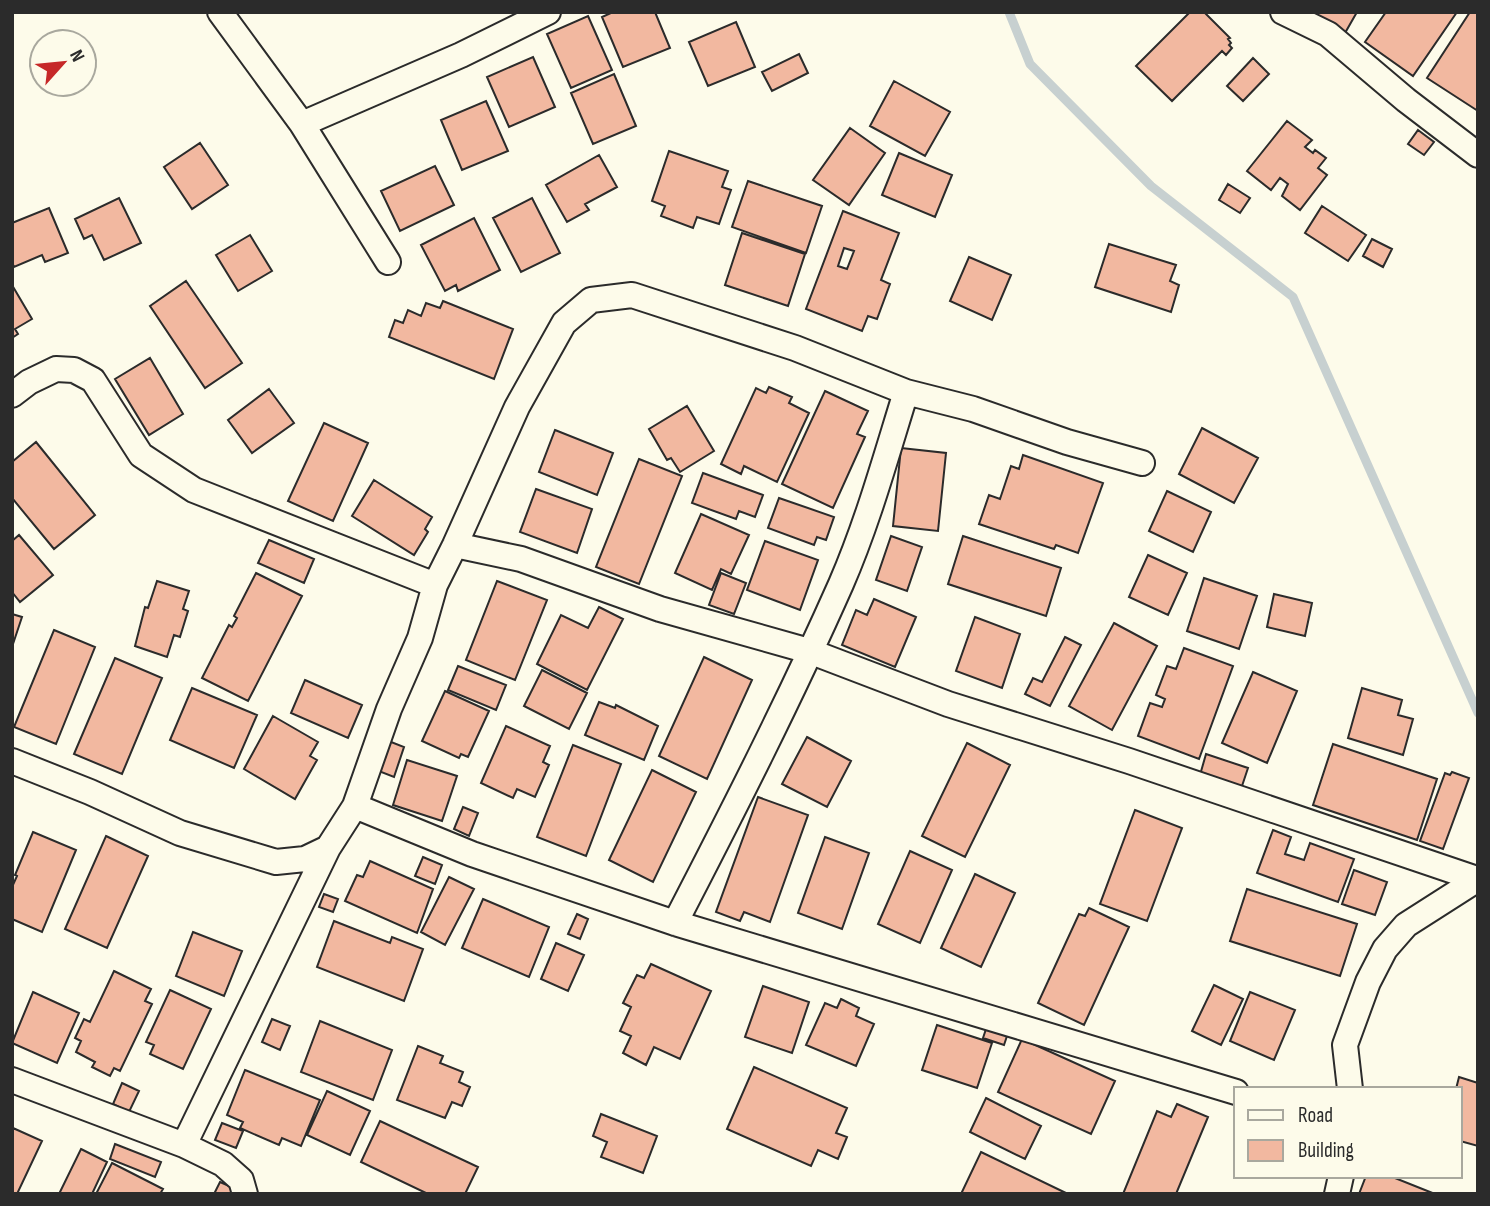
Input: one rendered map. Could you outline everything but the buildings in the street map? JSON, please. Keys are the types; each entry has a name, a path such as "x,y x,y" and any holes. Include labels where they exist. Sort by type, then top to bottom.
{"street":[{"path":"220,12 302,124 388,262"},
{"path":"302,124 461,55 548,12"},
{"path":"1283,12 1328,34 1406,100 1478,155"},
{"path":"184,1144 328,848 355,806 389,709 420,638 435,585 456,545 511,419 564,324 591,300 632,295 795,348 906,392 973,409 1067,442 1142,463"},
{"path":"12,395 29,382 56,369 74,370 93,380 141,455 194,490 435,585"},
{"path":"674,923 758,763 846,572 906,392"},
{"path":"456,545 521,559 660,609 809,651 948,704 1129,761 1478,879"},
{"path":"12,761 90,792 180,833 276,862 305,859 328,848"},
{"path":"355,806 472,854 674,923 1234,1091"},
{"path":"1350,1087 1346,1045 1368,982 1385,949 1406,925 1478,879"},
{"path":"12,1080 184,1144 223,1164 241,1180 245,1194"}],"waterway":[{"path":"1009,12 1030,64 1151,186 1293,297 1478,713"}]}
